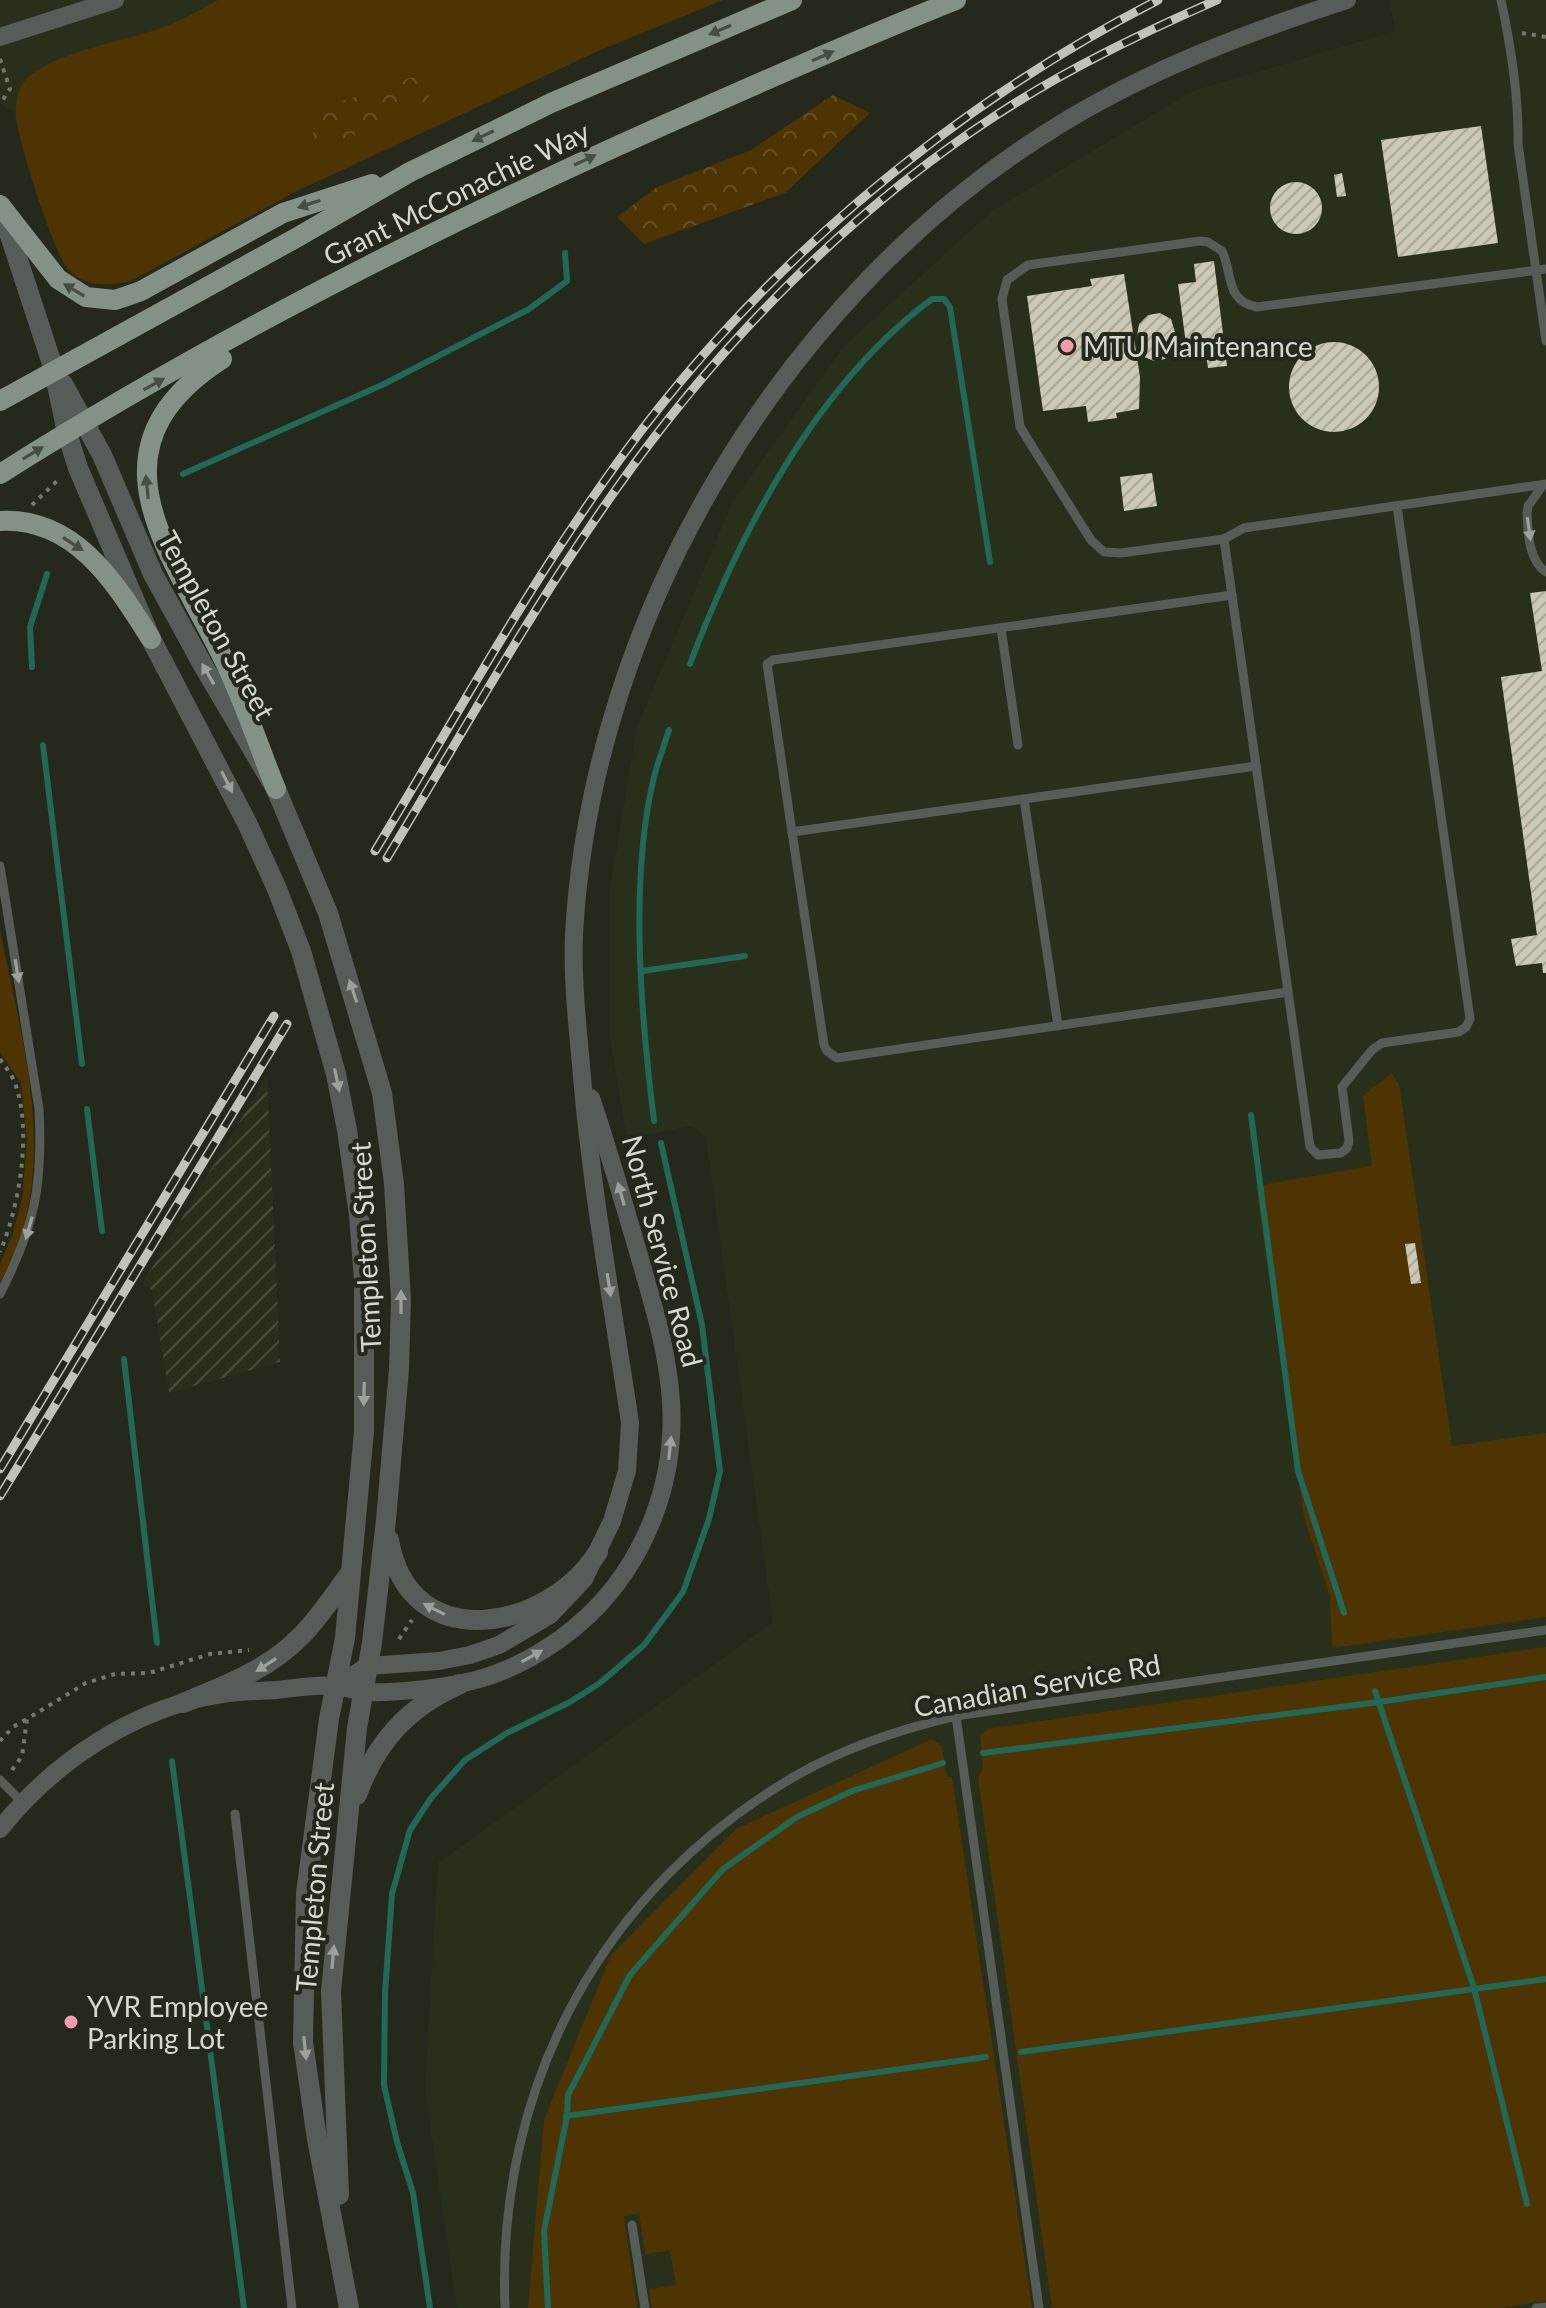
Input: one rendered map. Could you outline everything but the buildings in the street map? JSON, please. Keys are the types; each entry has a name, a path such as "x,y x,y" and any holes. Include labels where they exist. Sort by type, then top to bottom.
{"main road":[{"name":"Grant McConachie Way","path":"0,401 231,275 410,172 551,103 792,0"},
{"name":"Grant McConachie Way","path":"0,474 284,310 438,230 615,146 956,0"},
{"path":"0,205 58,279 86,297 115,300 141,291 283,213 410,172"},
{"path":"276,789 223,658 154,521 146,485 147,456 157,427 172,401 202,372 342,293 438,230"},
{"path":"0,521 22,522 48,530 87,553 115,582 151,639"}],"street":[{"path":"0,37 115,0"},
{"name":"North Service Road","path":"336,1686 368,1666 439,1661 499,1645 550,1615 584,1579 622,1493 631,1446 630,1423 589,1152 574,1001 574,933 585,844 603,756 629,668 664,580 708,492 760,412 815,340 879,269 947,207 1061,123 1178,63 1238,38 1347,0"},
{"name":"Templeton Street","path":"0,205 54,370 78,468 151,639 207,742 277,889 301,951 336,1074 359,1215 364,1280 364,1431 345,1638 329,1719 306,1893 303,2042 317,2139 349,2308"},
{"name":"Templeton Street","path":"54,370 86,422 153,574 276,789 328,913 382,1093 394,1184 401,1299 399,1369 386,1520 343,1854 331,2005 335,2137 346,2286"},
{"name":"North Service Road","path":"336,1686 364,1692 460,1684 501,1671 538,1653 572,1630 618,1583 643,1543 666,1477 672,1426 665,1359 642,1266 581,1069"},
{"path":"386,1520 395,1565 407,1587 434,1609 471,1622 516,1613 551,1597 581,1576 598,1552"},
{"path":"0,1829 22,1802 59,1770 104,1738 155,1712 247,1676 288,1649 313,1623 351,1572"},
{"path":"343,1854 354,1803 365,1773 388,1735 424,1702 460,1684"},
{"path":"183,1703 223,1694 336,1686"}],"lane":[{"path":"1501,0 1519,118 1518,144 1541,270 1546,341"},
{"path":"1541,270 1265,307 1250,306 1236,297 1230,286 1222,251 1208,242 1200,241 1033,264 1014,273 1005,284 1002,299 1020,427 1091,540 1104,552 1224,539 1244,528 1544,484"},
{"path":"1544,484 1531,501 1527,513 1533,556 1538,566 1546,572"},
{"path":"1224,539 1310,1147 1318,1155 1341,1153 1349,1141 1342,1087 1372,1050 1382,1043 1459,1032 1470,1019 1397,506"},
{"path":"1232,595 773,660 767,664 824,1045 831,1055 843,1058 1288,992"},
{"path":"1001,628 1018,745"},
{"path":"792,832 1256,766"},
{"path":"1024,799 1058,1026"},
{"path":"0,866 39,1109 41,1146 31,1223 0,1294"},
{"name":"Canadian Service Rd","path":"505,2308 507,2211 518,2144 528,2108 567,2014 618,1930 670,1871 726,1823 778,1787 812,1767 881,1737 956,1716 1546,1630"},
{"path":"956,1716 1039,2308"},
{"path":"0,1780 22,1802"},
{"path":"235,1814 292,2308"},
{"path":"632,2225 645,2308"},
{"path":"1536,2308 1546,2307"}],"path":[{"path":"1508,35 1523,32 1546,37"},
{"path":"0,59 10,89 0,104"},
{"path":"25,512 59,479"},
{"path":"0,1059 17,1089 22,1151 16,1203 0,1252"},
{"path":"397,1649 399,1639 416,1615"},
{"path":"390,1640 399,1639"},
{"path":"0,1741 13,1727 86,1683 115,1674 149,1673 210,1654 260,1648"},
{"path":"11,1772 22,1756 27,1719"}],"shaded area":[{"path":"0,0 362,0 16,113 0,104"},
{"path":"1388,0 1546,0 1546,2308 457,2308 425,2090 438,1863 773,1622 706,1137 691,1126 627,1138 610,1037 610,889 637,727 733,501 844,346 992,211 1193,91 1396,31"},
{"path":"267,1076 280,1362 169,1393 152,1290 143,1283"}],"green space":[{"path":"218,0 723,0 596,52 295,192 129,282 104,284 80,279 67,268 61,257 30,172 16,118 21,86 34,73 67,56 166,26"},
{"path":"413,77 435,85 423,107 332,144 312,137 323,108"},
{"path":"833,95 870,113 785,193 644,244 617,217 657,187 751,150"},
{"path":"0,929 27,1062 34,1152 30,1196 19,1240 0,1282 0,1264 22,1199 27,1140 21,1083 0,1052"},
{"path":"1391,1073 1399,1084 1452,1446 1546,1433 1546,1617 1332,1648 1330,1597 1304,1517 1256,1186 1372,1166 1363,1096"},
{"path":"1546,1647 1546,2301 1500,2308 1052,2308 978,1778 983,1767 980,1736 987,1729"},
{"path":"932,1739 942,1746 947,1777 952,1777 1032,2308 652,2308 649,2289 676,2285 670,2251 645,2254 639,2213 624,2216 637,2308 528,2308 544,2120 611,1955 736,1829"}],"waterway":[{"path":"183,474 384,384 529,309 567,281 565,253"},
{"path":"690,664 733,563 786,464 852,374 890,334 932,299 944,299 950,307 990,562"},
{"path":"32,667 30,627 47,574"},
{"path":"654,1121 642,993 640,903 646,817 654,777 669,730"},
{"path":"43,745 82,1064"},
{"path":"642,971 745,956"},
{"path":"87,1109 102,1231"},
{"path":"1251,1115 1298,1471 1344,1613"},
{"path":"430,2308 413,2193 384,2085 385,1993 392,1894 410,1830 431,1798 465,1760 507,1733 570,1702 600,1683 644,1645 683,1592 709,1519 720,1471 702,1325 661,1143"},
{"path":"124,1359 157,1643"},
{"path":"983,1753 1379,1702 1546,1677"},
{"path":"1375,1691 1474,1988 1527,2204"},
{"path":"172,1761 244,2308"},
{"path":"548,2308 544,2231 567,2116 568,2095 630,1975 723,1869 797,1817 852,1791 943,1763"},
{"path":"1021,2052 1546,1979"},
{"path":"566,2116 986,2057"}],"railway":[{"path":"375,851 515,617 574,525 660,406 720,336 784,269 924,148 999,94 1077,45 1158,0"},
{"path":"387,858 527,624 617,488 698,383 789,284 888,195 995,116 1103,54 1217,0"},
{"path":"0,1469 274,1016"},
{"path":"0,1496 287,1024"}],"place":[{"name":"MTU Maintenance","path":"1067,346"},
{"name":"YVR Employee Parking Lot","path":"71,2022"}]}
